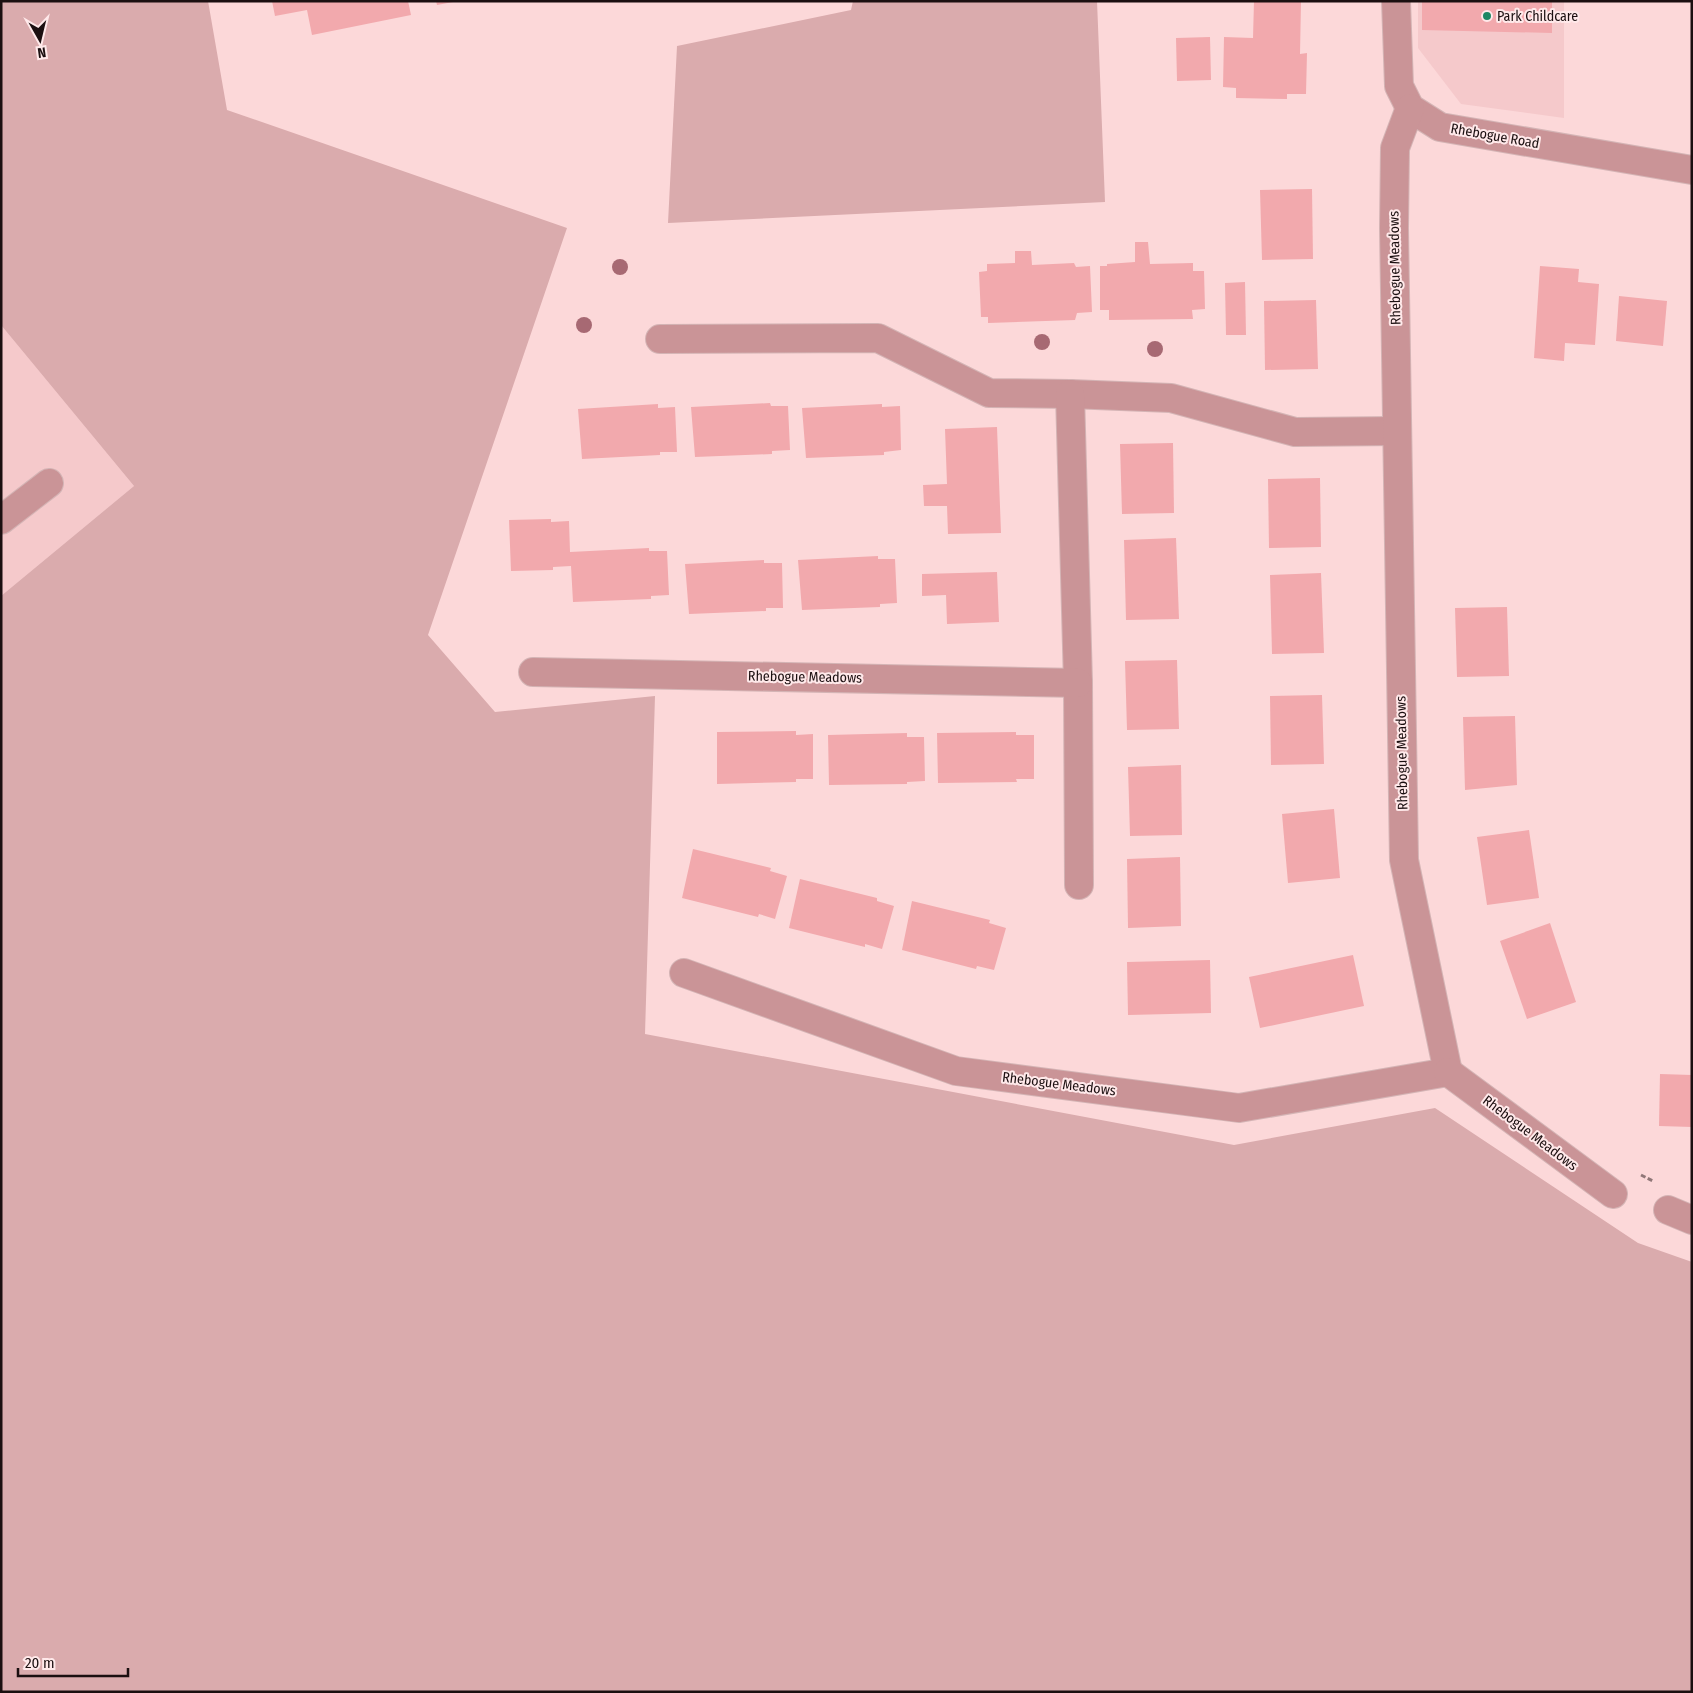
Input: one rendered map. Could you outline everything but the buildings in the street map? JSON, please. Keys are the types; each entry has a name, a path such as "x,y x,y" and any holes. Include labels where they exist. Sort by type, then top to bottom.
{"street":[{"path":"1396,1 1399,86 1410,108"},
{"name":"Rhebogue Road","path":"1410,108 1440,127 1692,170"},
{"name":"Rhebogue Meadows","path":"1410,108 1395,148 1394,228 1404,860 1448,1072 1613,1194"},
{"path":"660,339 878,338 989,393 1171,398 1295,432 1397,431"},
{"path":"1070,394 1078,683 1079,885"},
{"path":"1,520 49,483"},
{"name":"Rhebogue Meadows","path":"533,672 1078,683"},
{"name":"Rhebogue Meadows","path":"684,973 956,1071 1239,1108 1448,1072"}],"shaded area":[{"path":"1,1 208,1 227,110 567,228 428,635 495,712 655,696 645,1034 1234,1145 1435,1108 1638,1243 1692,1262 1692,1692 1,1692 1,596 134,486 1,325"},
{"path":"853,1 1097,1 1105,202 668,223 677,46 851,10"},
{"path":"1418,1 1564,1 1564,118 1461,104 1418,48"},
{"path":"1,325 134,486 1,596"}],"place":[{"name":"Park Childcare","path":"1487,16"}]}
